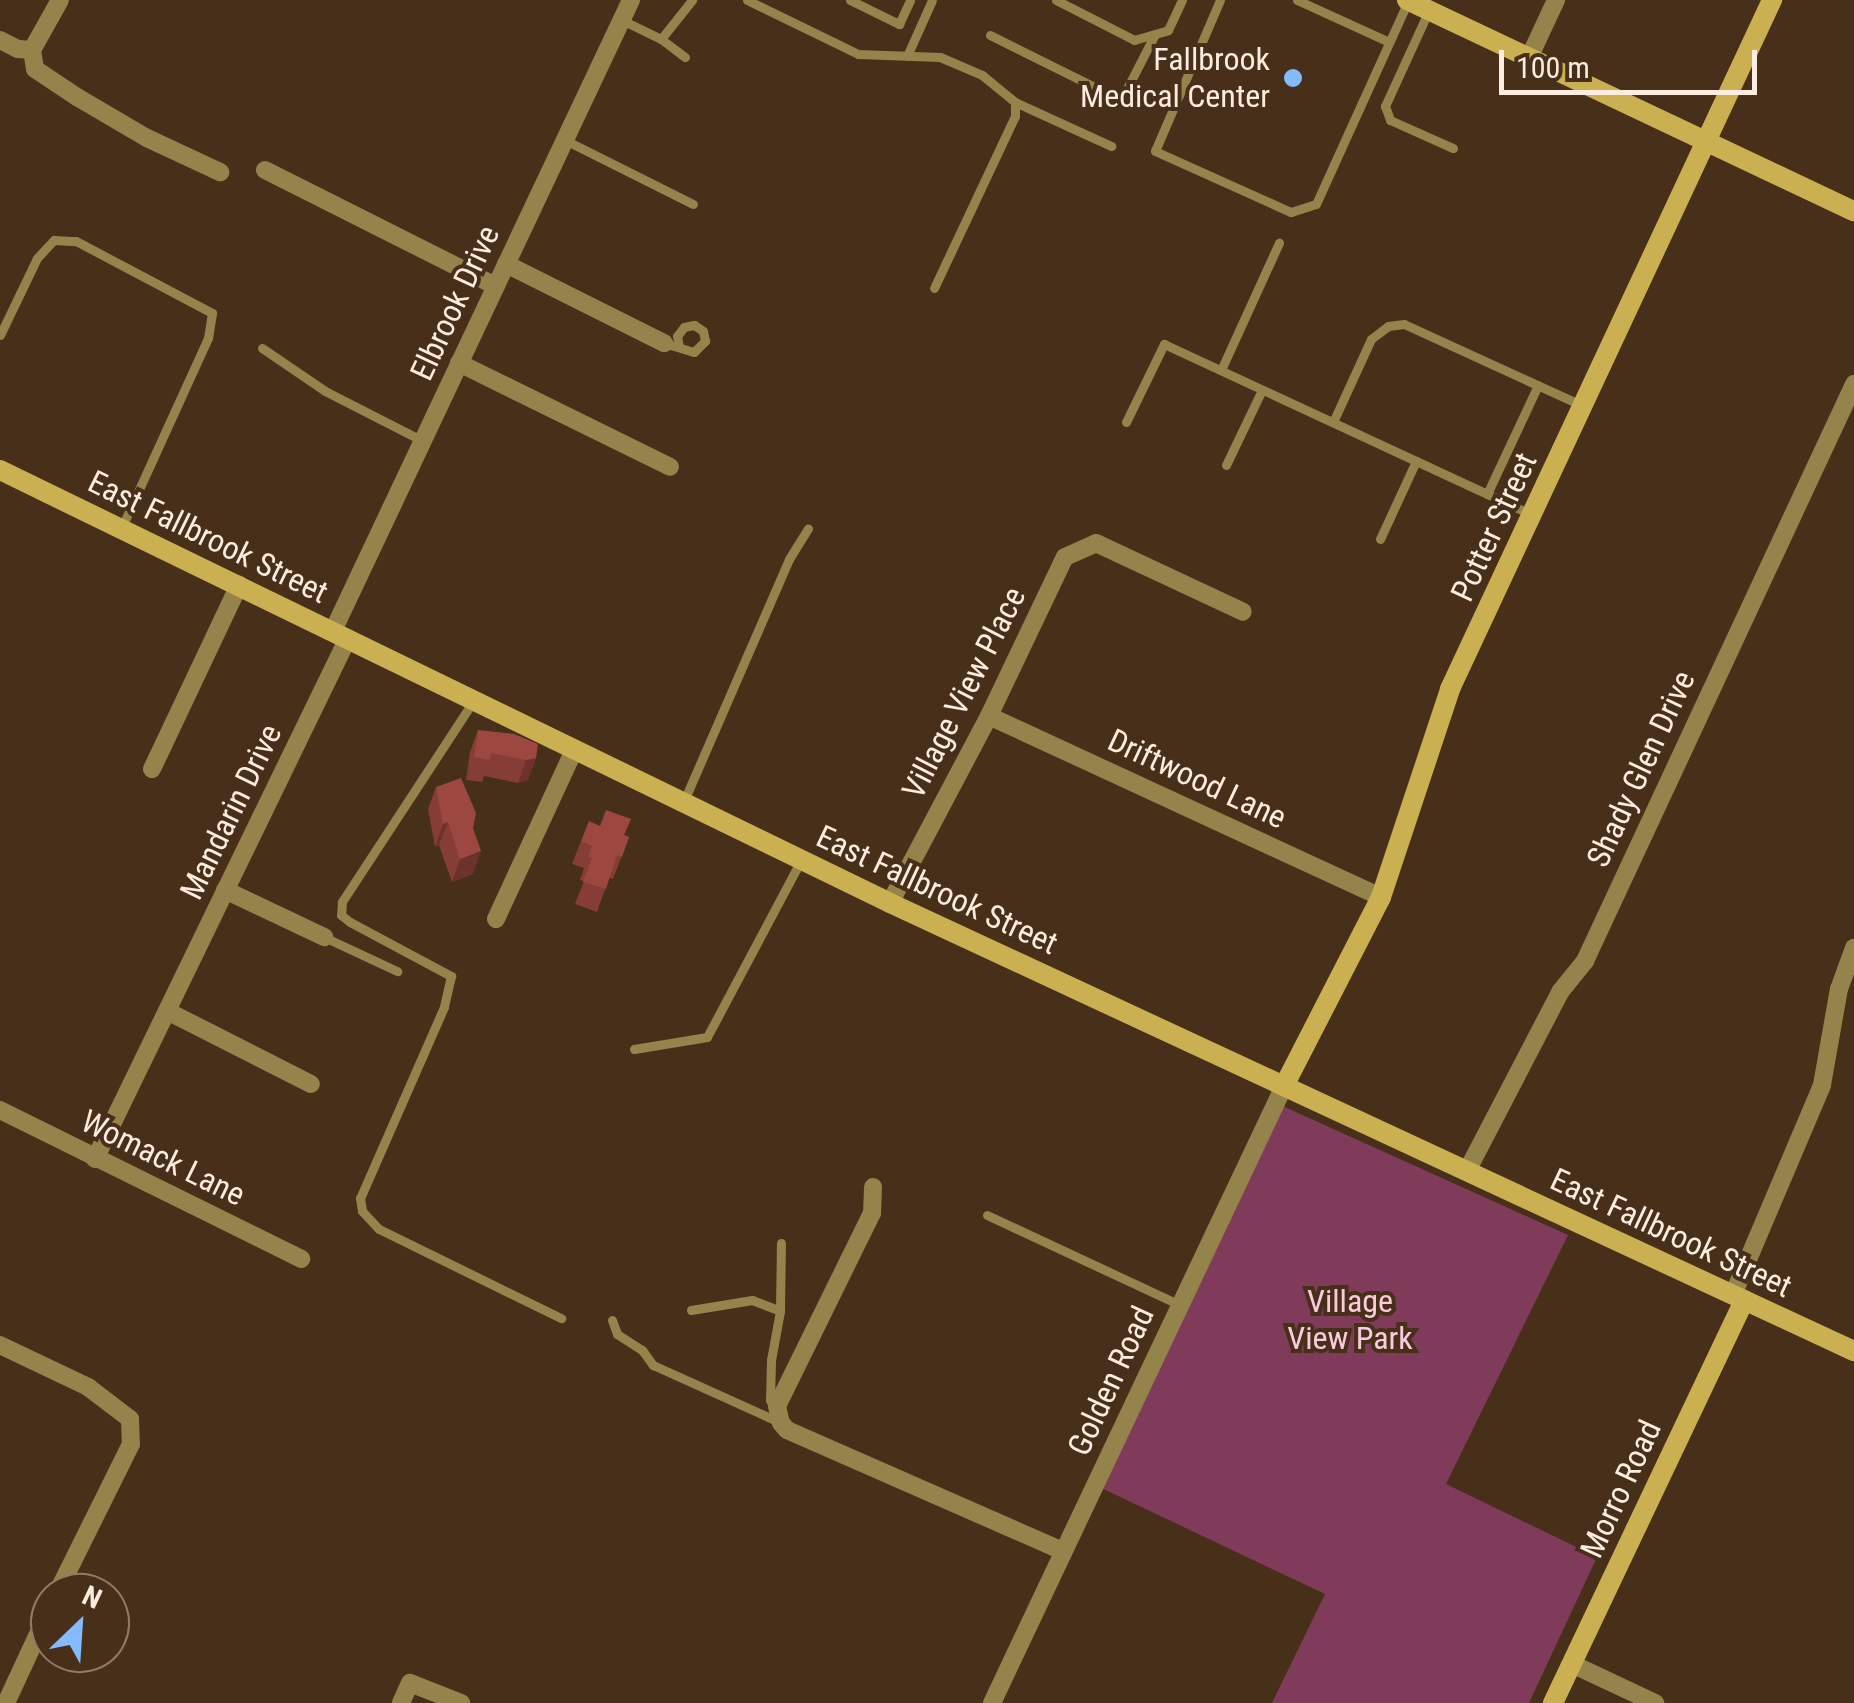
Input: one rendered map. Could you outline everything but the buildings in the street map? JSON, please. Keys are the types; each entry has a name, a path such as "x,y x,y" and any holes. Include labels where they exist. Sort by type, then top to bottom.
{"street":[{"path":"60,0 32,50 35,69 147,138 220,172"},
{"name":"Elbrook Drive","path":"340,634 423,441 631,0"},
{"path":"1407,0 1439,9 1529,58 1854,211"},
{"path":"1529,58 1556,0"},
{"name":"Potter Street","path":"1284,1086 1380,897 1450,690 1772,0"},
{"path":"0,40 18,49 32,50"},
{"path":"264,170 496,286"},
{"path":"506,264 672,345"},
{"path":"460,363 670,467"},
{"name":"Shady Glen Drive","path":"1467,1170 1560,992 1585,961 1854,384"},
{"name":"East Fallbrook Street","path":"0,470 890,903 1854,1351"},
{"name":"Village View Place","path":"890,903 989,716 1065,558 1096,543 1243,612"},
{"path":"152,770 239,585"},
{"name":"Mandarin Drive","path":"95,1158 169,1012 340,634"},
{"name":"Driftwood Lane","path":"989,716 1380,897"},
{"path":"496,918 574,750"},
{"path":"225,890 324,937"},
{"name":"Morro Road","path":"1553,1703 1738,1297 1822,1085 1839,990 1854,948"},
{"path":"169,1012 311,1084"},
{"name":"Golden Road","path":"992,1703 1284,1086"},
{"name":"Womack Lane","path":"0,1110 301,1259"},
{"path":"873,1187 872,1213 777,1406 780,1420 787,1430 1064,1551"},
{"path":"0,1345 88,1388 130,1419 131,1444 67,1573"},
{"path":"6,1703 30,1651"},
{"path":"1572,1664 1655,1703"},
{"path":"401,1703 410,1683 461,1703"}],"lane":[{"path":"662,39 692,0"},
{"path":"747,0 858,54 940,57 968,69 1015,102 1112,146"},
{"path":"850,0 899,24 910,0"},
{"path":"908,56 932,0"},
{"path":"1056,0 1134,40 1168,30 1182,0"},
{"path":"1220,0 1155,151 1291,212 1316,204 1407,0"},
{"path":"1297,0 1389,42"},
{"path":"1439,9 1385,106 1390,120 1453,148"},
{"path":"622,20 662,39 684,57"},
{"path":"990,36 1121,100 1156,34"},
{"path":"934,288 1015,116 1015,102"},
{"path":"564,140 693,204"},
{"path":"0,335 37,258 54,240 76,241 212,313 208,338 121,529"},
{"path":"1221,370 1279,242"},
{"path":"1333,422 1371,340 1388,326 1404,324 1584,406"},
{"path":"1126,422 1164,344 1534,516"},
{"path":"262,348 325,391 423,441"},
{"path":"1487,494 1538,385"},
{"path":"1226,465 1262,390"},
{"path":"1380,539 1416,461"},
{"path":"684,803 789,559 808,529"},
{"path":"474,701 342,902 341,914 350,922 451,976 444,1006 360,1198 362,1210 379,1229 561,1318"},
{"path":"634,1049 684,1044 707,1037 800,860"},
{"path":"324,937 396,971"},
{"path":"987,1215 1180,1305"},
{"path":"780,1420 770,1400 780,1311 781,1243"},
{"path":"691,1310 752,1300 780,1311"},
{"path":"612,1320 617,1334 642,1350 653,1366 780,1420"}],"green space":[{"name":"Village View Park","path":"1278,1104 1568,1235 1446,1484 1597,1557 1529,1703 1272,1703 1325,1594 1095,1485"}],"place":[{"name":"Fallbrook Medical Center","path":"1293,78"}]}
